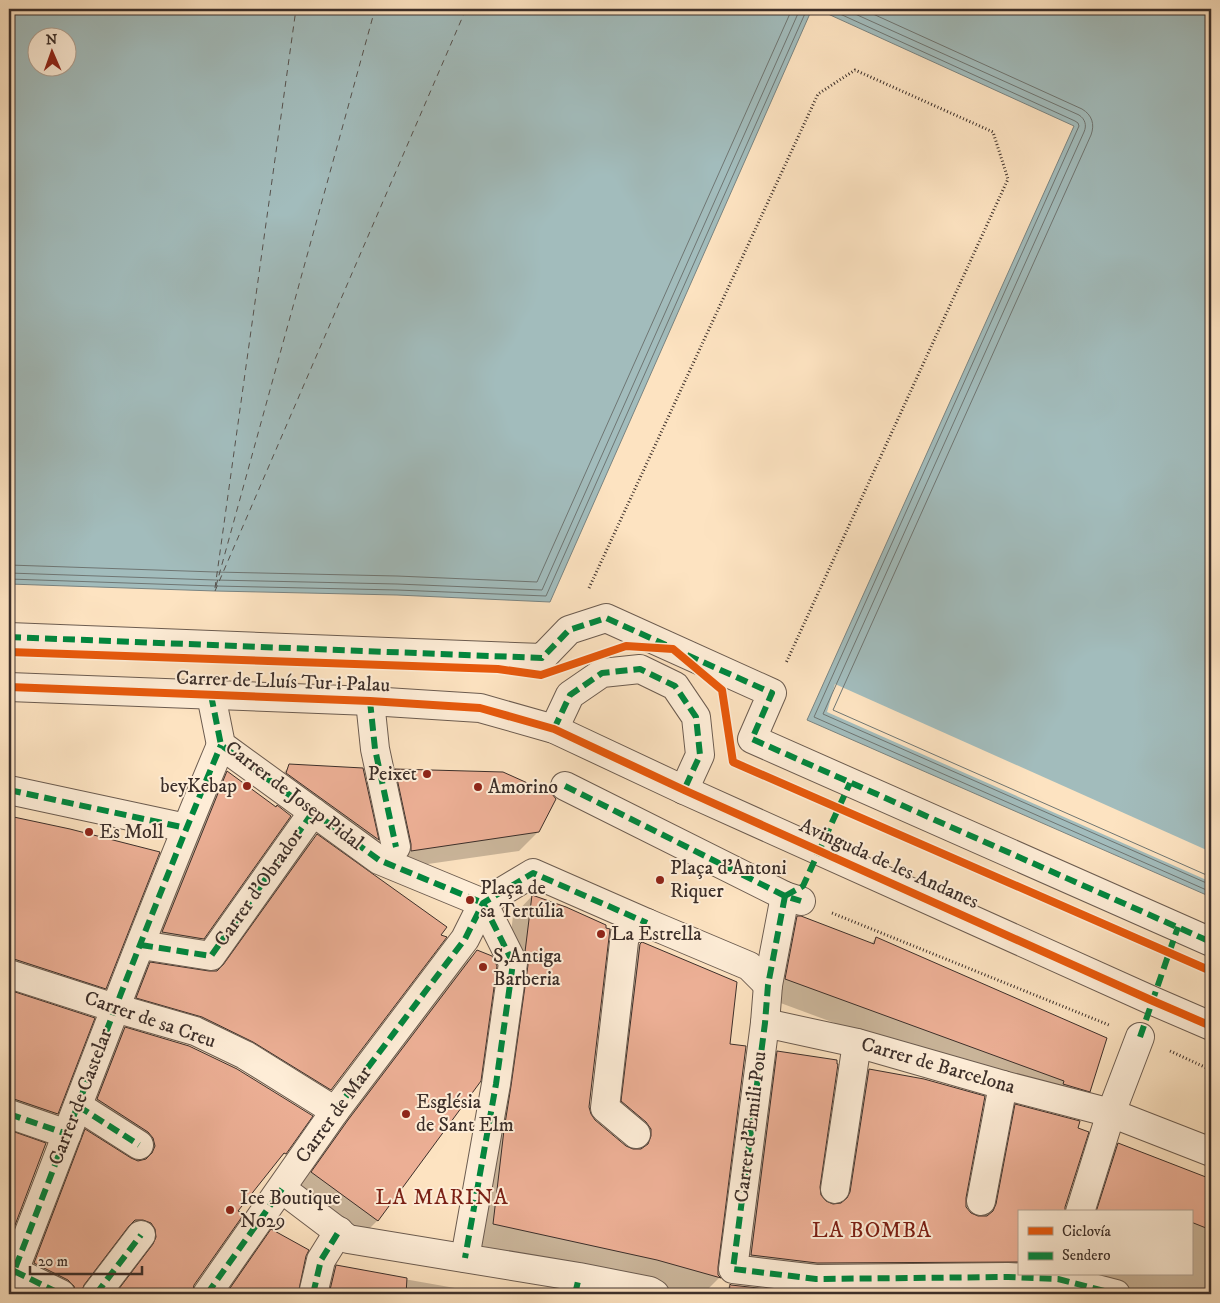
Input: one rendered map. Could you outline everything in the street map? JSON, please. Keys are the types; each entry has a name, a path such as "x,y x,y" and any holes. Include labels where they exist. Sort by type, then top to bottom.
{"street":[{"path":"9,637 542,658 569,630 606,618 772,693 752,739 1211,942"},
{"path":"554,729 570,695 602,673 640,669 675,686 696,717 700,755 684,790"},
{"name":"Carrer de Lluís Tur i Palau","path":"9,687 370,701 480,708 554,729"},
{"name":"Carrer de Josep Pidal","path":"211,696 221,745 313,812 388,854"},
{"path":"370,701 388,854 484,903 512,962 496,1084 465,1258"},
{"name":"Avinguda de les Andanes","path":"554,729 684,790 1211,1026"},
{"path":"9,790 186,828 221,745"},
{"path":"484,903 534,873 636,928 749,966 768,985 796,894 565,786"},
{"name":"Carrer d'Obrador","path":"140,945 211,956 313,812"},
{"name":"Carrer de Castelar","path":"11,1278 186,828"},
{"name":"Carrer de Mar","path":"207,1294 335,1111 465,939 484,903"},
{"path":"636,928 605,1108 636,1134"},
{"name":"Carrer de sa Creu","path":"9,974 194,1031 246,1055 335,1111"},
{"name":"Carrer d'Emili Pou","path":"768,985 765,1023 733,1269 816,1278 1059,1277"},
{"name":"Carrer de Barcelona","path":"765,1023 857,1043 1003,1085 1111,1113 1211,1152"},
{"path":"1081,1210 1111,1113 1140,1037"},
{"path":"836,1189 857,1043"},
{"path":"981,1200 1003,1085"},
{"path":"78,1106 139,1145"},
{"path":"9,1114 67,1134"},
{"path":"282,1188 348,1239 465,1258 577,1286 650,1291 655,1294"},
{"path":"313,1294 321,1260 339,1231"},
{"path":"96,1294 141,1236"},
{"path":"1059,1277 1116,1294"},
{"path":"11,1278 61,1294"}],"path":[{"path":"569,630 818,94 855,70 993,132 1008,179 772,693"},
{"path":"796,894 1140,1037 1211,1070"}],"water":[{"path":"9,9 812,9 550,602 397,595 9,584"},
{"path":"817,9 1211,9 1211,897 807,720 1074,126"}],"pier":[{"path":"835,684 1211,852 1211,882 827,712"}],"building":[{"path":"289,764 363,768 379,840 286,773"},
{"path":"395,769 503,772 552,794 556,799 539,832 411,851"},
{"path":"227,771 291,816 204,939 162,932"},
{"path":"9,816 70,829 160,852 106,989 9,959"},
{"path":"317,834 447,927 441,935 447,937 331,1090 253,1042 202,1017 136,998 150,962 217,971"},
{"path":"532,895 566,907 606,925 606,928 610,929 589,1107 595,1120 626,1146 633,1149 641,1149 648,1144 651,1136 651,1129 646,1122 621,1101 640,944 642,942 737,982 730,1044 746,1046 718,1267 718,1275 721,1278 657,1260 493,1224 504,1130 528,965 525,952"},
{"path":"797,916 874,944 876,937 1107,1038 1090,1092 1063,1084 1064,1081 785,979"},
{"name":"Església de Sant Elm","path":"477,950 492,956 497,966 481,1081 378,1221 311,1172 348,1120"},
{"path":"9,990 95,1018 58,1114 9,1099"},
{"path":"125,1027 189,1046 237,1069 313,1116 286,1154 284,1153 238,1211 244,1214 194,1285 192,1294 115,1294 153,1244 156,1237 155,1229 151,1223 143,1220 135,1220 129,1226 84,1285 81,1294 76,1294 74,1286 68,1280 34,1263 85,1129 138,1161 146,1159 152,1153 155,1146 153,1138 148,1132 97,1099"},
{"path":"777,1051 837,1060 838,1064 820,1187 821,1195 826,1201 833,1204 841,1203 850,1192 869,1069 924,1079 985,1096 966,1198 966,1207 971,1213 978,1216 987,1216 993,1211 996,1204 1015,1104 1080,1121 1078,1128 1089,1132 1065,1210 1018,1210 1018,1262 817,1263 751,1255"},
{"path":"9,1130 46,1143 9,1241"},
{"path":"1118,1143 1211,1179 1211,1230 1192,1222 1192,1210 1097,1210"},
{"path":"271,1229 309,1250 298,1294 226,1294"},
{"path":"336,1265 407,1278 406,1294 329,1294"},
{"path":"731,1285 812,1294 729,1294"},
{"path":"1019,1293 1019,1294 852,1294"}],"ferry route":[{"path":"215,588 296,9"},
{"path":"216,586 375,9"},
{"path":"215,591 466,9"}],"marked path":[{"path":"9,637 542,658 569,630 606,618 666,645"},
{"path":"687,655 772,693 752,739 1211,942"},
{"path":"554,729 570,695 602,673 640,669 675,686 696,717 700,755 684,790"},
{"path":"211,695 221,745 379,860 483,903 513,963 496,1084 465,1258"},
{"path":"370,701 375,749 396,847"},
{"path":"9,1284 139,946 221,745"},
{"path":"785,896 803,886 850,783"},
{"path":"565,786 785,896 801,901"},
{"path":"9,790 186,828"},
{"path":"141,945 211,956 313,812"},
{"path":"335,1111 465,939 483,903 533,873 647,923"},
{"path":"785,896 768,985 765,1023 733,1269 816,1279 1008,1277 1058,1279 1116,1294"},
{"path":"1140,1037 1178,927"},
{"path":"78,1106 139,1145"},
{"path":"9,1114 67,1134"},
{"path":"207,1294 282,1189"},
{"path":"313,1294 321,1260 339,1231"},
{"path":"96,1294 141,1235"},
{"path":"14,1271 61,1294"},
{"path":"575,1294 579,1277"}],"cycle path":[{"path":"9,652 498,669 541,675 626,646 673,649 722,690 733,762 1211,971"},
{"path":"9,687 370,701 480,708 554,729 684,790 1211,1026"}],"place":[{"name":"Peixet","path":"427,774"},
{"name":"beyKebap","path":"247,786"},
{"name":"Amorino","path":"478,787"},
{"name":"Es Moll","path":"89,832"},
{"name":"Plaça d'Antoni Riquer","path":"660,880"},
{"name":"Plaça de sa Tertúlia","path":"470,900"},
{"name":"La Estrella","path":"601,934"},
{"name":"S,Antiga Barberia","path":"483,967"},
{"name":"Església de Sant Elm","path":"406,1114"},
{"name":"Ice Boutique No29","path":"230,1210"}],"district":[{"name":"LA MARINA","path":"442,1197"},
{"name":"LA BOMBA","path":"872,1230"}]}
